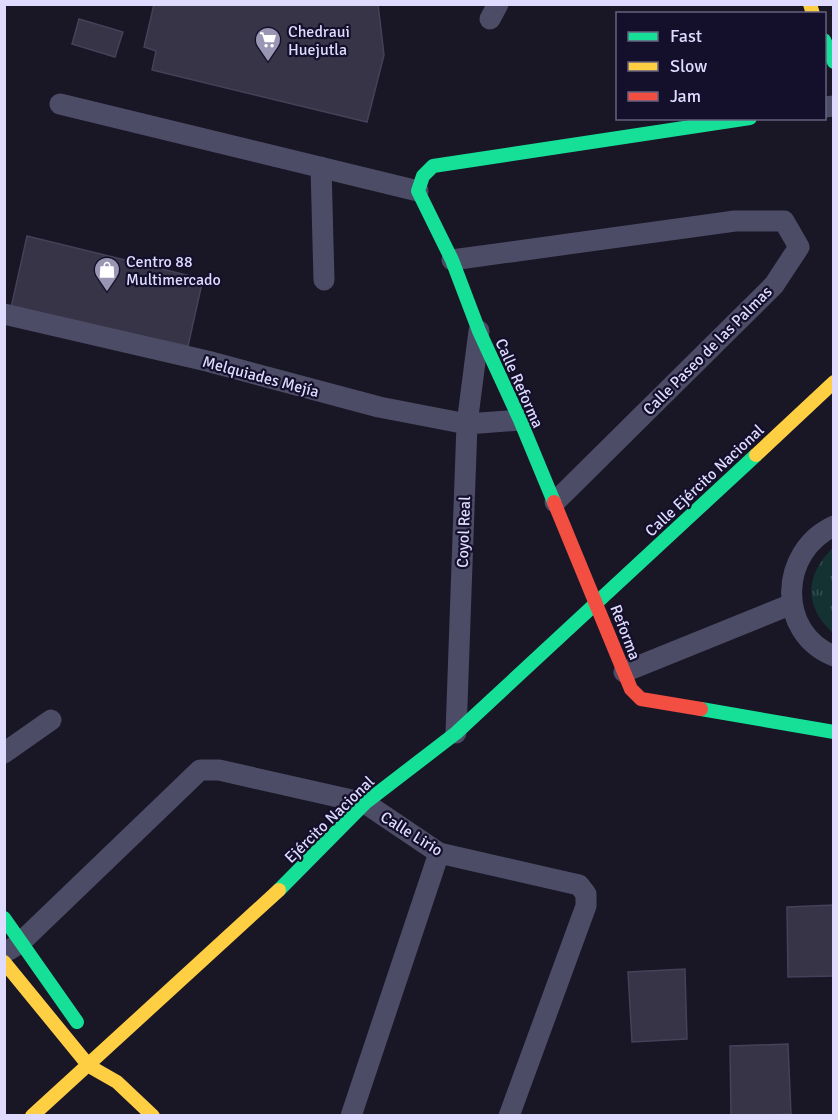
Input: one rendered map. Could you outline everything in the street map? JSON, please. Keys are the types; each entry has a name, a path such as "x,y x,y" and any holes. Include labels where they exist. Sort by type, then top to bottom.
{"street":[{"path":"826,42 834,62"},
{"path":"60,104 321,167 421,183 433,166 737,120"},
{"path":"321,167 324,280"},
{"name":"Calle Reforma","path":"421,183 479,331 520,420 597,603"},
{"name":"Calle Paseo de las Palmas","path":"452,260 735,221 784,221 798,247 774,285 555,502"},
{"name":"Melquiades Mejía","path":"4,314 207,361 379,407 467,424 520,420"},
{"name":"Coyol Real","path":"456,733 467,424 479,331"},
{"name":"Calle Ejército Nacional","path":"597,603 834,382"},
{"path":"834,526 809,544 802,553 792,577 792,604 796,617 807,636 817,646 834,656"},
{"name":"Reforma","path":"597,603 631,689 641,699 834,732"},
{"name":"Ejército Nacional","path":"32,1116 89,1065 94,1045 258,911 364,803 456,733 597,603"},
{"path":"624,672 792,604"},
{"path":"4,753 51,720"},
{"name":"Calle Lirio","path":"12,948 200,770 219,770 364,803 439,853 579,885 586,894 586,906 509,1116"},
{"path":"351,1116 439,853"},
{"path":"4,918 12,948 94,1045 117,1082"},
{"path":"4,962 89,1065 117,1082 153,1116"}],"green space":[{"path":"833,548 833,633 817,613 811,591 817,569 823,558"}],"building":[{"name":"Chedraui Huejutla","path":"154,4 378,4 384,55 367,122 152,70 156,51 144,47"},
{"path":"79,19 123,32 115,57 72,44"},
{"name":"Centro 88 Multimercado","path":"27,236 203,279 188,346 11,308"},
{"path":"834,905 834,976 788,977 787,907"},
{"path":"685,969 687,1039 632,1042 628,972"},
{"path":"788,1044 791,1114 731,1116 730,1046"}],"traffic: fast":[{"path":"826,44 834,62"},
{"path":"554,502 479,331 452,260 418,191 423,176 433,166 737,120"},
{"path":"279,890 365,803 456,733 756,455"},
{"path":"701,709 834,732"},
{"path":"4,918 77,1022"}],"traffic: slow":[{"path":"810,4 812,12"},
{"path":"756,455 834,382"},
{"path":"32,1116 279,890"},
{"path":"4,962 89,1066 117,1082 153,1116"}],"traffic: jam":[{"path":"554,502 631,689 641,699 701,709"}],"place":[{"name":"Chedraui Huejutla","path":"268,63"},
{"name":"Centro 88 Multimercado","path":"107,293"}]}
